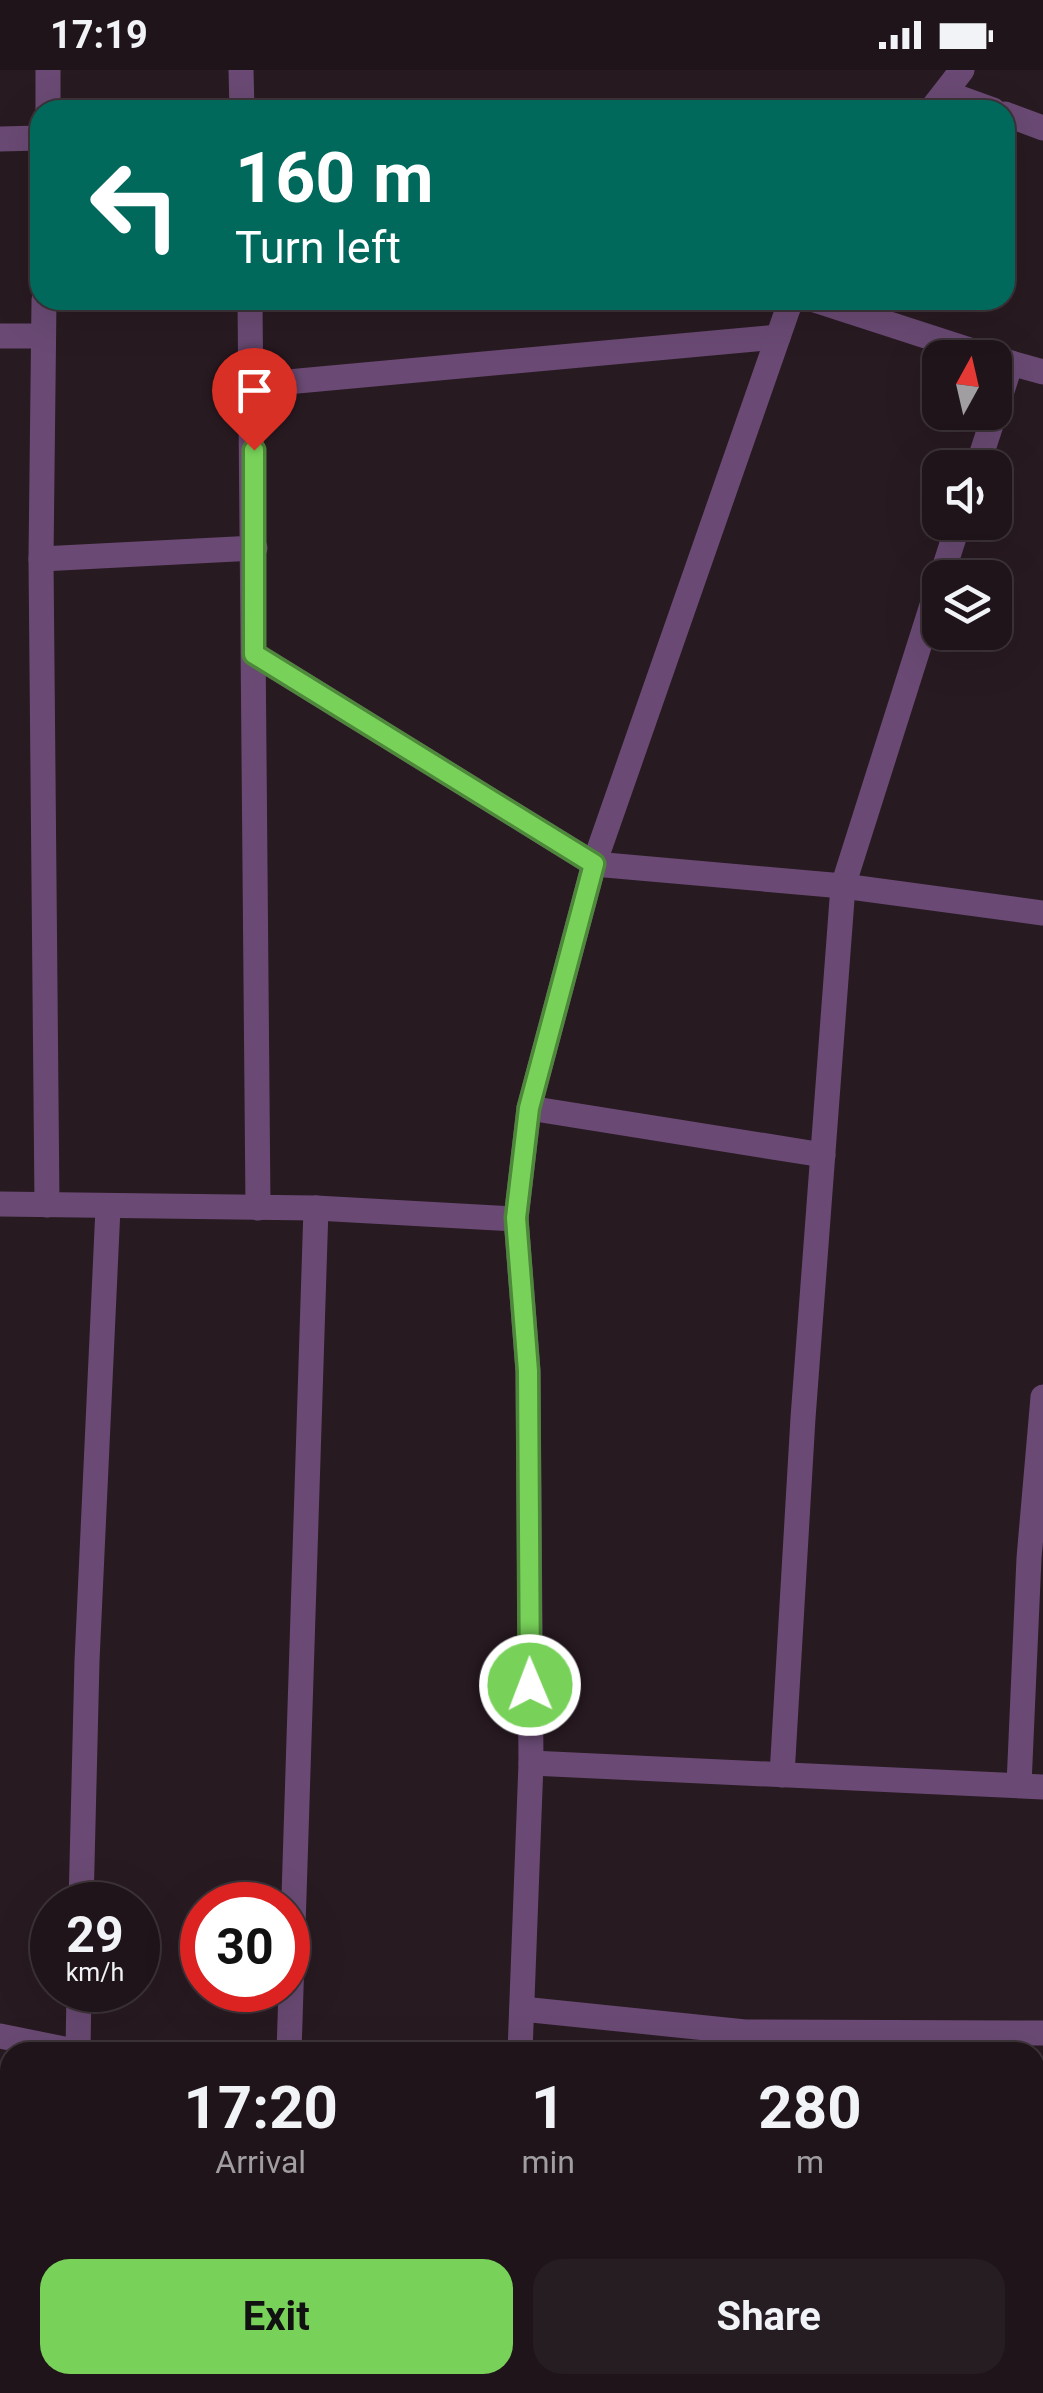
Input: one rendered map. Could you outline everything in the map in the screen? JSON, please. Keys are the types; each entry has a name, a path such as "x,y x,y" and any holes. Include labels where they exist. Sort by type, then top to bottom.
{"street":[{"path":"48,70 48,100"},
{"path":"241,70 242,100"},
{"path":"940,100 962,70"},
{"path":"1015,118 1043,128"},
{"path":"0,138 30,138"},
{"path":"44,310 41,559 47,1205"},
{"path":"250,310 258,1208"},
{"path":"520,2042 531,1763 528,1371 516,1218 529,1108 594,864 788,310"},
{"path":"846,310 938,340"},
{"path":"0,336 43,336"},
{"path":"254,385 778,338"},
{"path":"1012,363 1043,372"},
{"path":"41,559 254,548"},
{"path":"782,1775 844,886 922,637"},
{"path":"254,654 594,864 844,886 1043,913"},
{"path":"529,1108 823,1155"},
{"path":"0,1204 316,1208 516,1218"},
{"path":"82,1882 87,1661 108,1208"},
{"path":"289,2042 316,1208"},
{"path":"531,1763 1031,1786 1043,1397"},
{"path":"522,2009 745,2042"},
{"path":"78,2042 79,2012"},
{"path":"962,2042 1043,2032"},
{"path":"0,2036 29,2042"}],"route":[{"path":"254,450 254,654 594,864 529,1108 516,1218 528,1371 530,1685"}]}
